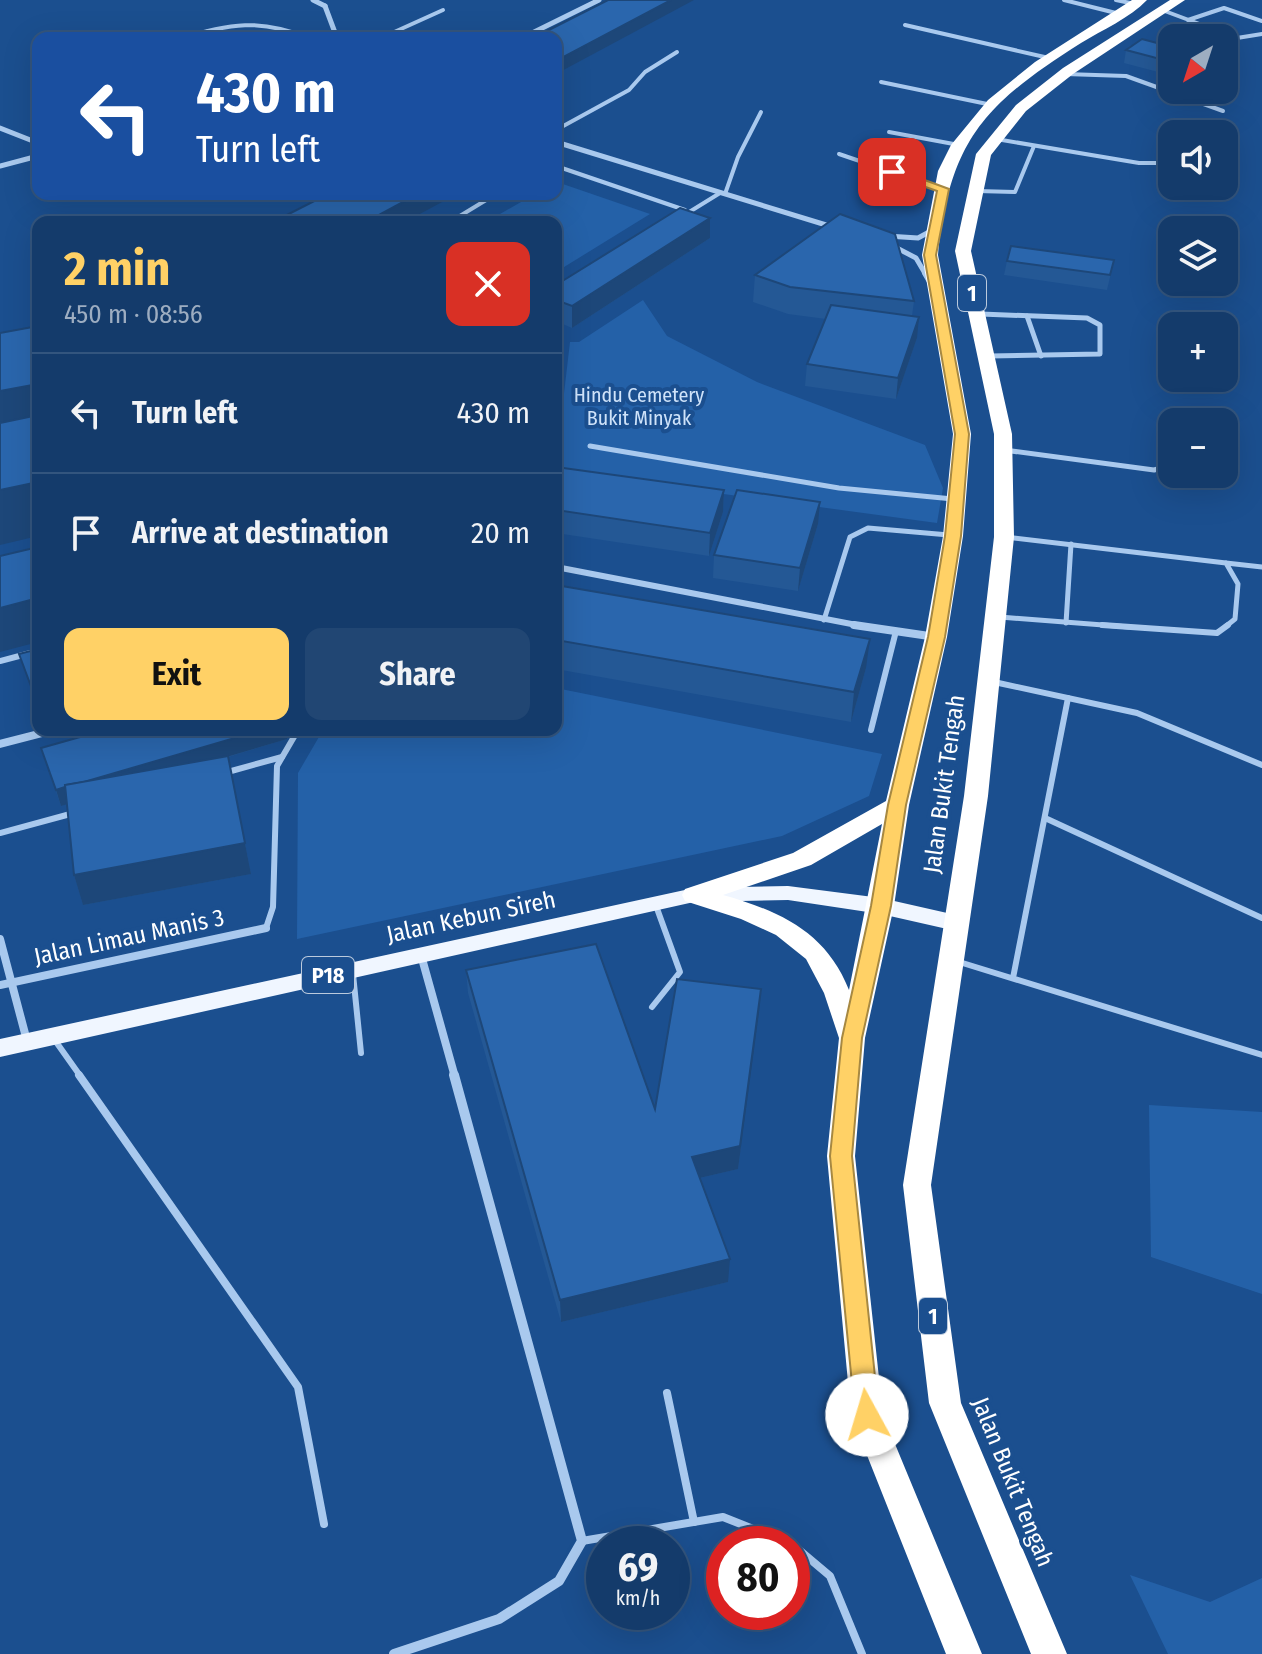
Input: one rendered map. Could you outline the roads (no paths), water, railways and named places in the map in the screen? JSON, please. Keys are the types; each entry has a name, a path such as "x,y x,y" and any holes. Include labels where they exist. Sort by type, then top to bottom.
{"highway":[{"name":"Jalan Bukit Tengah","path":"1049,1654 945,1403 917,1185 990,682 1004,537 1004,450 963,251 984,154 1021,108 1065,74 1179,0"},
{"name":"Jalan Bukit Tengah","path":"964,1654 867,1415 841,1156 852,1038 881,906 897,805 936,637 953,536 962,434 930,255 943,189 959,145 992,105 1118,7 1138,2"},
{"path":"694,895 802,859 897,805"},
{"path":"694,895 756,914 795,935 814,951 827,968 852,1038"}],"main road":[{"name":"Jalan Kebun Sireh","path":"0,1048 694,895 788,893 881,906 956,923"}],"street":[{"path":"313,0 325,6 335,32"},
{"path":"325,6 331,0"},
{"path":"534,32 599,0"},
{"path":"0,128 32,141"},
{"path":"562,144 850,232"},
{"path":"0,166 32,158"},
{"path":"933,230 918,238 880,238 916,258 939,298"},
{"path":"562,568 824,620 936,637"},
{"path":"0,744 32,736"},
{"name":"Jalan Limau Manis 3","path":"0,985 266,928"},
{"path":"0,939 27,1042"},
{"path":"394,1654 499,1619 559,1581 582,1541 421,955"}],"lane":[{"path":"1064,0 1118,7"},
{"path":"1188,20 1224,8 1262,21"},
{"path":"394,32 443,10"},
{"path":"1162,10 1237,38 1262,34"},
{"path":"204,32 242,22 275,23 295,32"},
{"path":"905,25 1053,58"},
{"path":"562,127 629,90 645,72 677,52"},
{"path":"1065,74 1126,76 1223,111"},
{"path":"881,82 992,105"},
{"path":"677,219 722,193 761,112"},
{"path":"889,132 959,145"},
{"path":"996,139 1139,163 1158,163"},
{"path":"975,190 1015,192 1034,146"},
{"path":"839,154 943,189"},
{"path":"562,168 689,212"},
{"path":"460,216 486,200"},
{"path":"977,314 1087,318 1100,325 1100,354 986,356"},
{"path":"1027,316 1041,356"},
{"path":"590,446 839,488 956,500"},
{"path":"1004,450 1158,469"},
{"path":"824,620 850,537 868,528 953,536"},
{"path":"1004,537 1182,555 1262,567"},
{"path":"1066,623 1071,544"},
{"path":"997,617 1217,633 1235,619 1238,584 1226,563"},
{"path":"871,730 896,631"},
{"path":"0,661 32,653"},
{"path":"990,682 1137,713 1262,765"},
{"path":"1013,978 1068,698"},
{"path":"266,928 273,907 277,766 294,736"},
{"path":"208,777 282,757"},
{"path":"0,833 89,809"},
{"path":"1045,818 1262,918"},
{"path":"652,1007 680,972 655,903"},
{"path":"950,959 1262,1055"},
{"path":"352,970 361,1053"},
{"path":"52,1036 298,1387 324,1524"},
{"path":"667,1393 694,1522"},
{"path":"582,1541 723,1517 746,1526"},
{"path":"810,1560 830,1576 862,1654"}],"park label":[{"name":"Hindu Cemetery Bukit Minyak","path":"639,406"}]}
